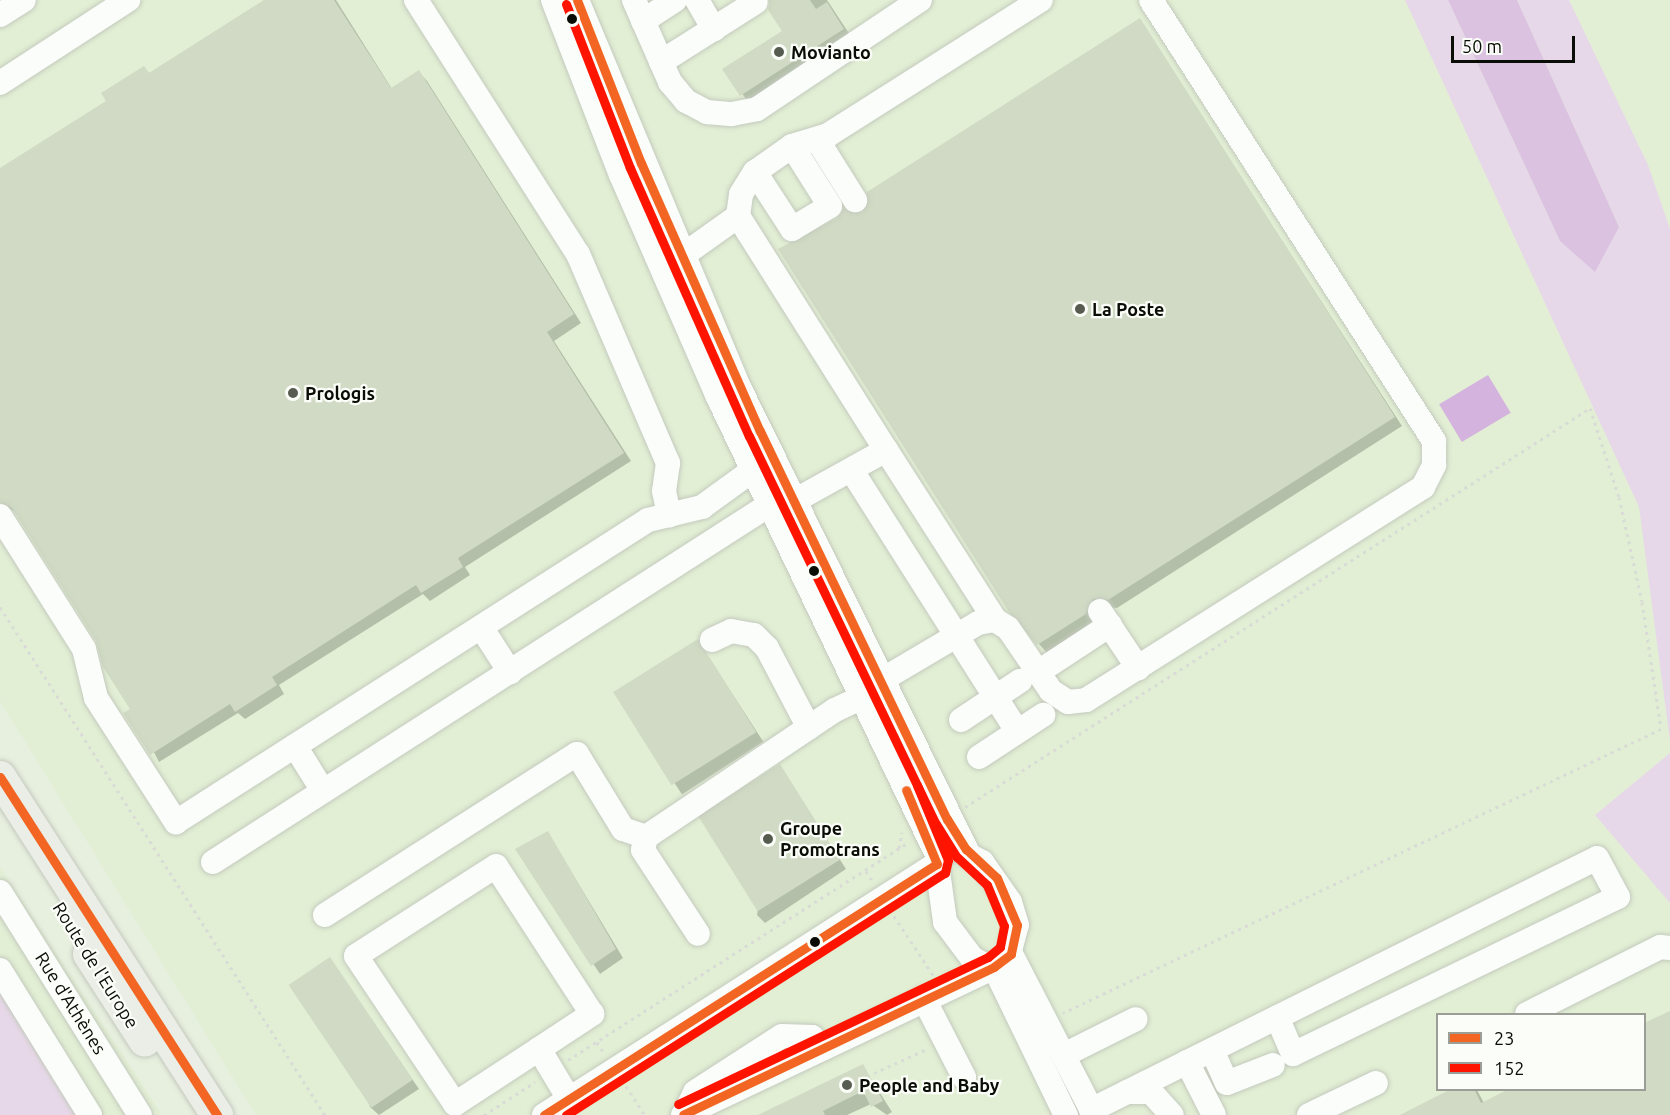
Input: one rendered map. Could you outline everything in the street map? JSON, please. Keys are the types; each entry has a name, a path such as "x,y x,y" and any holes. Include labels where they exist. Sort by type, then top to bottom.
{"main road":[{"name":"Route de l'Europe","path":"0,777 217,1115"},
{"name":"Route de l'Europe","path":"0,814 191,1115"}],"street":[{"path":"0,15 24,0"},
{"path":"0,83 128,0"},
{"path":"416,0 578,254 668,464 664,490 669,515"},
{"path":"553,0 621,175 769,505 947,819 966,849 997,878 1010,902 1017,925 998,963 684,1115"},
{"path":"577,0 682,256 760,431 802,497 924,832 938,861 945,922 972,958 998,963 1047,1021 1092,1112 1276,1017 1597,858 1618,897 1293,1054 1276,1017"},
{"path":"675,0 639,10 662,62 686,101 707,112 757,109 920,0"},
{"path":"697,0 714,29"},
{"path":"1041,0 818,141 792,146 755,172 741,194 738,216 994,620 1008,628 1051,692 1068,702 1086,700 1423,487 1434,465 1434,441 1151,0"},
{"path":"662,62 756,2"},
{"path":"818,141 855,200"},
{"path":"755,172 792,229 830,206 792,146"},
{"path":"682,256 738,216"},
{"path":"802,497 886,450"},
{"path":"0,516 84,649 96,698 176,822 648,520 702,507 753,470"},
{"path":"852,471 1017,731"},
{"path":"213,861 769,505"},
{"path":"1049,665 1105,618 1138,668"},
{"path":"698,934 643,850 646,837 809,728 957,635 994,620"},
{"path":"481,627 510,672"},
{"path":"712,640 731,631 754,636 767,648 809,728"},
{"path":"961,720 1020,681"},
{"path":"979,757 1042,715"},
{"path":"295,746 323,791"},
{"path":"325,915 577,754 623,829 646,837"},
{"path":"544,1115 938,861 954,847 966,849"},
{"path":"496,866 592,1014 539,1049 455,1104 356,956 496,866"},
{"name":"Rue d'Athènes","path":"0,892 140,1115"},
{"path":"1529,1013 1660,947 1670,948"},
{"path":"998,963 1066,1115"},
{"path":"0,970 90,1115"},
{"path":"933,994 945,1040 964,1077"},
{"path":"1064,1055 1136,1019"},
{"path":"539,1049 569,1099"},
{"path":"1212,1050 1227,1083 1273,1065"},
{"path":"1187,1062 1214,1115"},
{"path":"1309,1115 1376,1083"},
{"path":"1127,1092 1151,1092 1172,1115"}],"path":[{"path":"947,819 1590,408 1640,590 1661,729 1047,1021"},
{"path":"0,607 325,1115"},
{"path":"484,1115 924,832"},
{"path":"866,871 933,994"},
{"path":"874,1073 945,1040"}],"shaded area":[{"path":"0,0 1670,0 1670,1115 256,1115 0,701"},
{"path":"1405,0 1448,0 1560,241 1619,227 1517,0 1569,0 1648,165 1670,229 1670,741 1639,507"},
{"path":"1448,0 1517,0 1619,227 1595,272 1560,241"},
{"path":"1488,375 1511,413 1462,442 1439,404"},
{"path":"1670,753 1670,903 1595,815"},
{"path":"0,867 162,1115 0,1115"},
{"path":"0,985 83,1115 0,1115"}],"building":[{"name":"Prologis","path":"264,0 334,0 391,88 419,70 574,314 547,332 624,453 458,558 463,567 421,593 416,585 272,677 277,685 235,712 230,704 150,755 123,713 130,709 103,667 96,641 12,508 0,502 0,168 106,101 101,93 144,66 149,73"},
{"name":"Movianto","path":"770,0 810,0 816,9 827,2 844,29 740,96 722,69 782,31 768,10"},
{"name":"La Poste","path":"1140,18 1395,417 1108,600 1093,599 1086,614 1037,645 1009,612 778,249 837,218 844,208 863,212 867,192"},
{"path":"698,639 756,732 671,785 613,692"},
{"name":"Groupe Promotrans","path":"780,764 840,860 758,911 698,815"},
{"path":"548,831 616,949 591,966 515,849"},
{"path":"330,957 413,1080 371,1108 289,985"},
{"path":"1670,1011 1670,1115 1400,1115 1447,1091 1475,1091 1481,1103 1505,1091 1646,1091 1646,1022"},
{"name":"People and Baby","path":"863,1064 883,1101 871,1107 863,1091 823,1111 825,1115 758,1115"}],"transit line":[{"name":"23","path":"577,0 641,163 760,431 947,819 966,849 997,878 1017,925 1011,954 994,967 683,1115"},
{"name":"152","path":"566,4 630,168 749,436 936,824 957,857 987,885 1004,926 1000,947 988,957 678,1104"},
{"name":"23","path":"0,777 217,1115"},
{"name":"152","path":"566,1115 945,873 948,860 917,785"},
{"name":"23","path":"544,1115 937,864 906,790"}],"place":[{"name":"Movianto","path":"779,52"},
{"name":"La Poste","path":"1080,309"},
{"name":"Prologis","path":"293,393"},
{"name":"Groupe Promotrans","path":"768,839"},
{"name":"People and Baby","path":"847,1085"}]}
